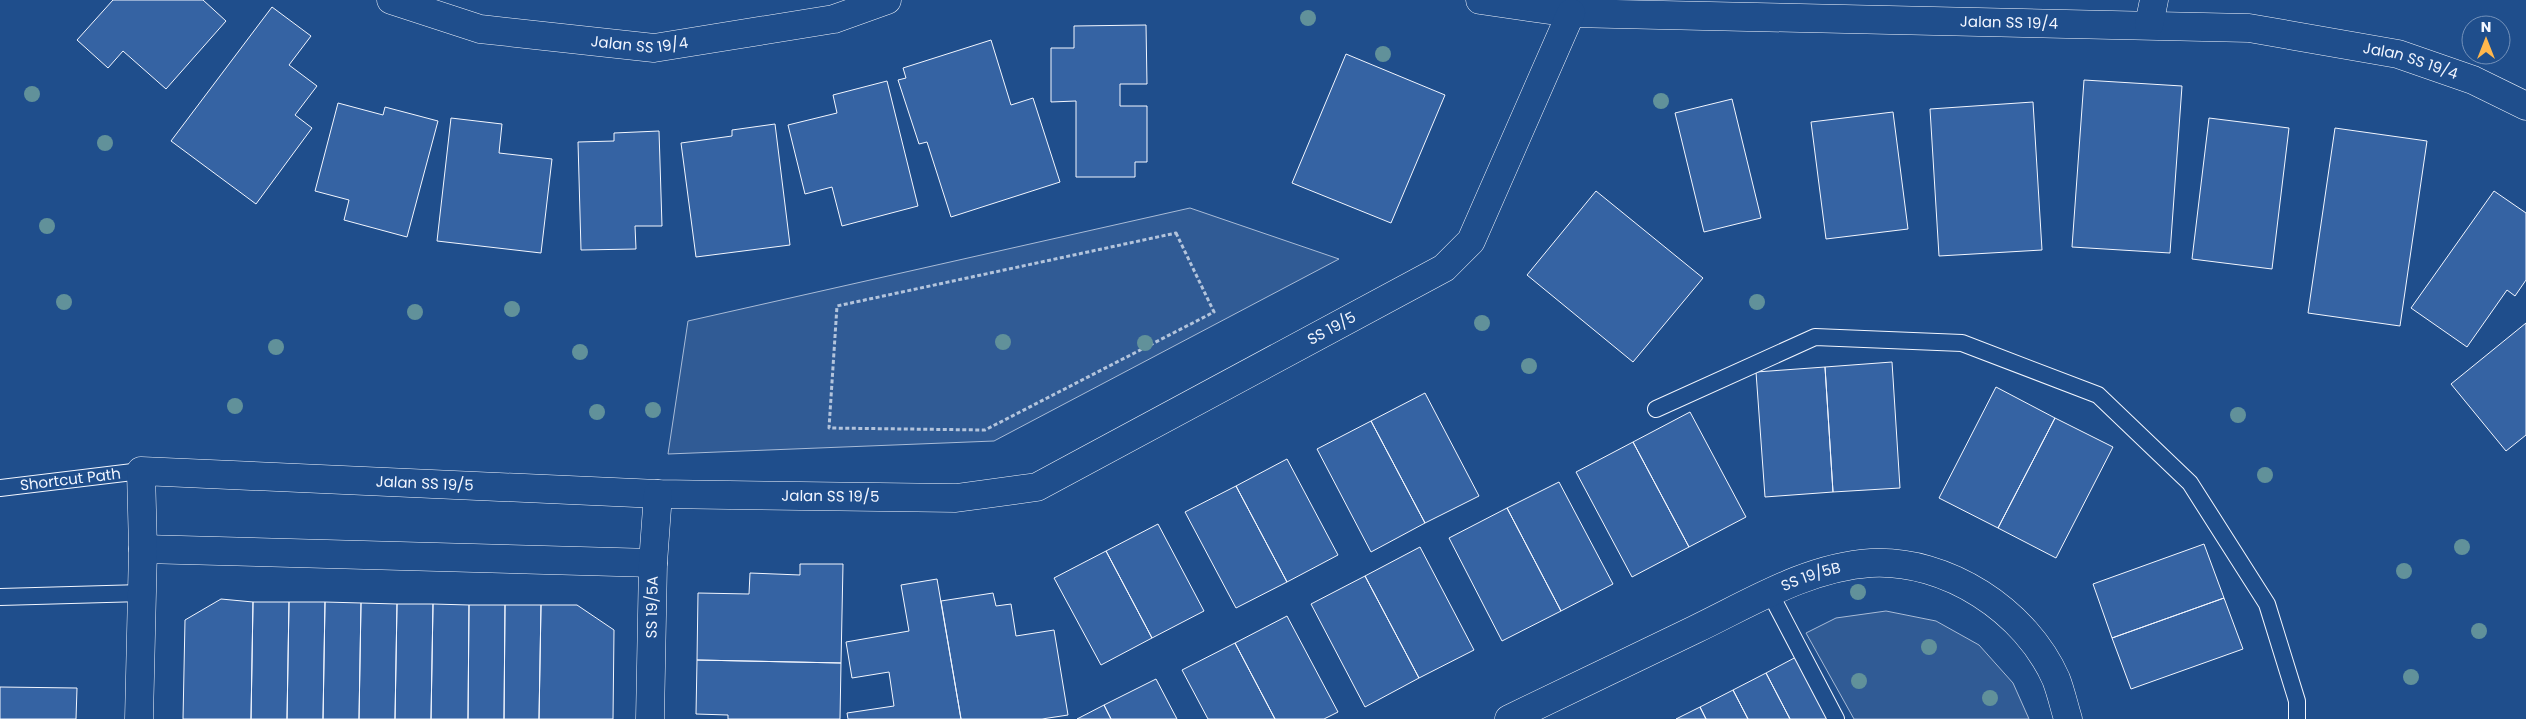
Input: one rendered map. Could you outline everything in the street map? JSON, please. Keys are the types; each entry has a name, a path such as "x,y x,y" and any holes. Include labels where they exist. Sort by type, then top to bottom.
{"street":[{"name":"Jalan SS 19/4","path":"391,0 480,29 654,48 834,19 887,0"},
{"name":"Jalan SS 19/4","path":"1480,0 1572,12 2152,13 2398,54 2473,80 2526,106"},
{"name":"SS 19/5","path":"956,498 1037,487 1444,268 1471,241 1572,12"},
{"name":"Jalan SS 19/5","path":"141,471 658,494 956,498"},
{"path":"139,719 144,549 141,471"},
{"name":"SS 19/5A","path":"650,719 653,562 658,494"},
{"path":"144,549 653,562"},
{"name":"SS 19/5B","path":"1509,719 1812,574 1872,563 1912,567 1950,578 1993,602 2029,636 2056,679 2068,719"}],"lane":[{"path":"1656,409 1816,337 1962,343 2098,395 2190,483 2267,604 2297,701 2297,719"},
{"name":"Shortcut Path","path":"0,488 141,471"},
{"path":"0,597 142,593"},
{"path":"1770,593 1836,719"}],"path":[{"path":"1176,233 1214,312 985,430 829,428 836,306 1176,233"}],"shaded area":[{"path":"1190,208 1339,259 994,441 668,454 688,321"},
{"path":"1886,611 1936,621 1979,645 2013,683 2029,719 1854,719 1806,633 1836,618"}],"building":[{"path":"113,0 203,0 226,21 166,89 123,51 108,68 77,40"},
{"path":"272,7 311,36 289,65 317,86 295,115 312,128 256,204 171,141"},
{"path":"1146,25 1147,84 1120,84 1120,106 1147,106 1147,162 1135,162 1135,177 1076,177 1076,101 1051,102 1051,48 1074,48 1074,26"},
{"path":"991,40 1011,105 1033,98 1060,182 951,217 927,142 919,144 898,80 906,78 903,68"},
{"path":"1346,54 1445,95 1391,223 1292,183"},
{"path":"2084,80 2182,86 2170,253 2072,247"},
{"path":"887,81 918,206 842,226 832,187 805,194 788,125 837,113 833,95"},
{"path":"1732,99 1761,218 1704,232 1675,113"},
{"path":"2033,102 2042,250 1939,256 1930,109"},
{"path":"338,103 383,115 385,107 438,121 407,237 344,220 349,200 315,191"},
{"path":"1893,112 1908,229 1826,239 1811,122"},
{"path":"451,118 502,124 499,153 552,159 541,253 437,241"},
{"path":"2209,118 2289,128 2272,269 2192,259"},
{"path":"775,124 790,245 696,257 681,143 732,136 732,130"},
{"path":"2335,128 2427,141 2400,326 2308,313"},
{"path":"659,131 662,226 635,226 636,249 581,250 578,142 614,141 614,133"},
{"path":"1596,191 1703,278 1633,362 1527,275"},
{"path":"2494,191 2526,213 2526,280 2515,296 2507,290 2467,347 2411,308"},
{"path":"2526,323 2526,435 2506,451 2451,384"},
{"path":"1892,362 1900,488 1833,492 1825,367"},
{"path":"1825,367 1833,492 1765,497 1756,372"},
{"path":"1996,387 2055,418 1998,528 1939,498"},
{"path":"1425,393 1479,496 1425,523 1371,421"},
{"path":"1690,412 1746,517 1689,547 1633,442"},
{"path":"2055,418 2113,447 2056,558 1998,528"},
{"path":"1371,421 1425,523 1371,552 1317,449"},
{"path":"1633,442 1689,547 1632,577 1576,472"},
{"path":"1287,459 1338,555 1287,582 1236,486"},
{"path":"1559,482 1613,584 1561,611 1507,508"},
{"path":"1236,486 1287,582 1236,608 1185,512"},
{"path":"1507,508 1561,611 1502,641 1449,538"},
{"path":"1158,524 1204,611 1152,638 1106,551"},
{"path":"2204,544 2224,598 2112,638 2093,584"},
{"path":"1420,547 1474,650 1419,678 1365,576"},
{"path":"1106,551 1152,638 1101,665 1054,578"},
{"path":"800,564 843,564 841,663 697,660 698,593 749,594 750,573 800,575"},
{"path":"1365,576 1419,678 1365,707 1311,604"},
{"path":"937,579 961,719 848,719 847,713 894,706 889,672 852,678 846,642 909,631 901,585"},
{"path":"993,593 996,606 1011,604 1016,636 1054,630 1068,715 1042,719 961,719 941,601"},
{"path":"2224,598 2243,649 2131,689 2112,638"},
{"path":"221,599 253,602 251,719 183,719 185,620"},
{"path":"253,602 289,602 287,719 251,719"},
{"path":"289,602 325,602 323,719 287,719"},
{"path":"325,602 361,603 359,719 323,719"},
{"path":"361,603 397,604 395,719 359,719"},
{"path":"397,604 433,604 431,719 395,719"},
{"path":"433,604 469,605 468,719 431,719"},
{"path":"469,605 505,605 504,719 468,719"},
{"path":"505,605 541,605 539,719 504,719"},
{"path":"541,605 577,605 614,630 613,719 539,719"},
{"path":"1287,616 1338,712 1324,719 1275,719 1235,643"},
{"path":"1235,643 1275,719 1208,719 1182,670"},
{"path":"1798,656 1832,719 1790,719 1766,673"},
{"path":"697,660 841,663 840,719 728,719 728,715 696,714"},
{"path":"1766,673 1790,719 1748,719 1733,690"},
{"path":"1156,679 1177,719 1111,719 1104,705"},
{"path":"0,687 77,688 76,719 0,719"},
{"path":"1733,690 1748,719 1706,719 1700,707"},
{"path":"1104,705 1111,719 1077,719"},
{"path":"1700,707 1706,719 1676,719"}]}
